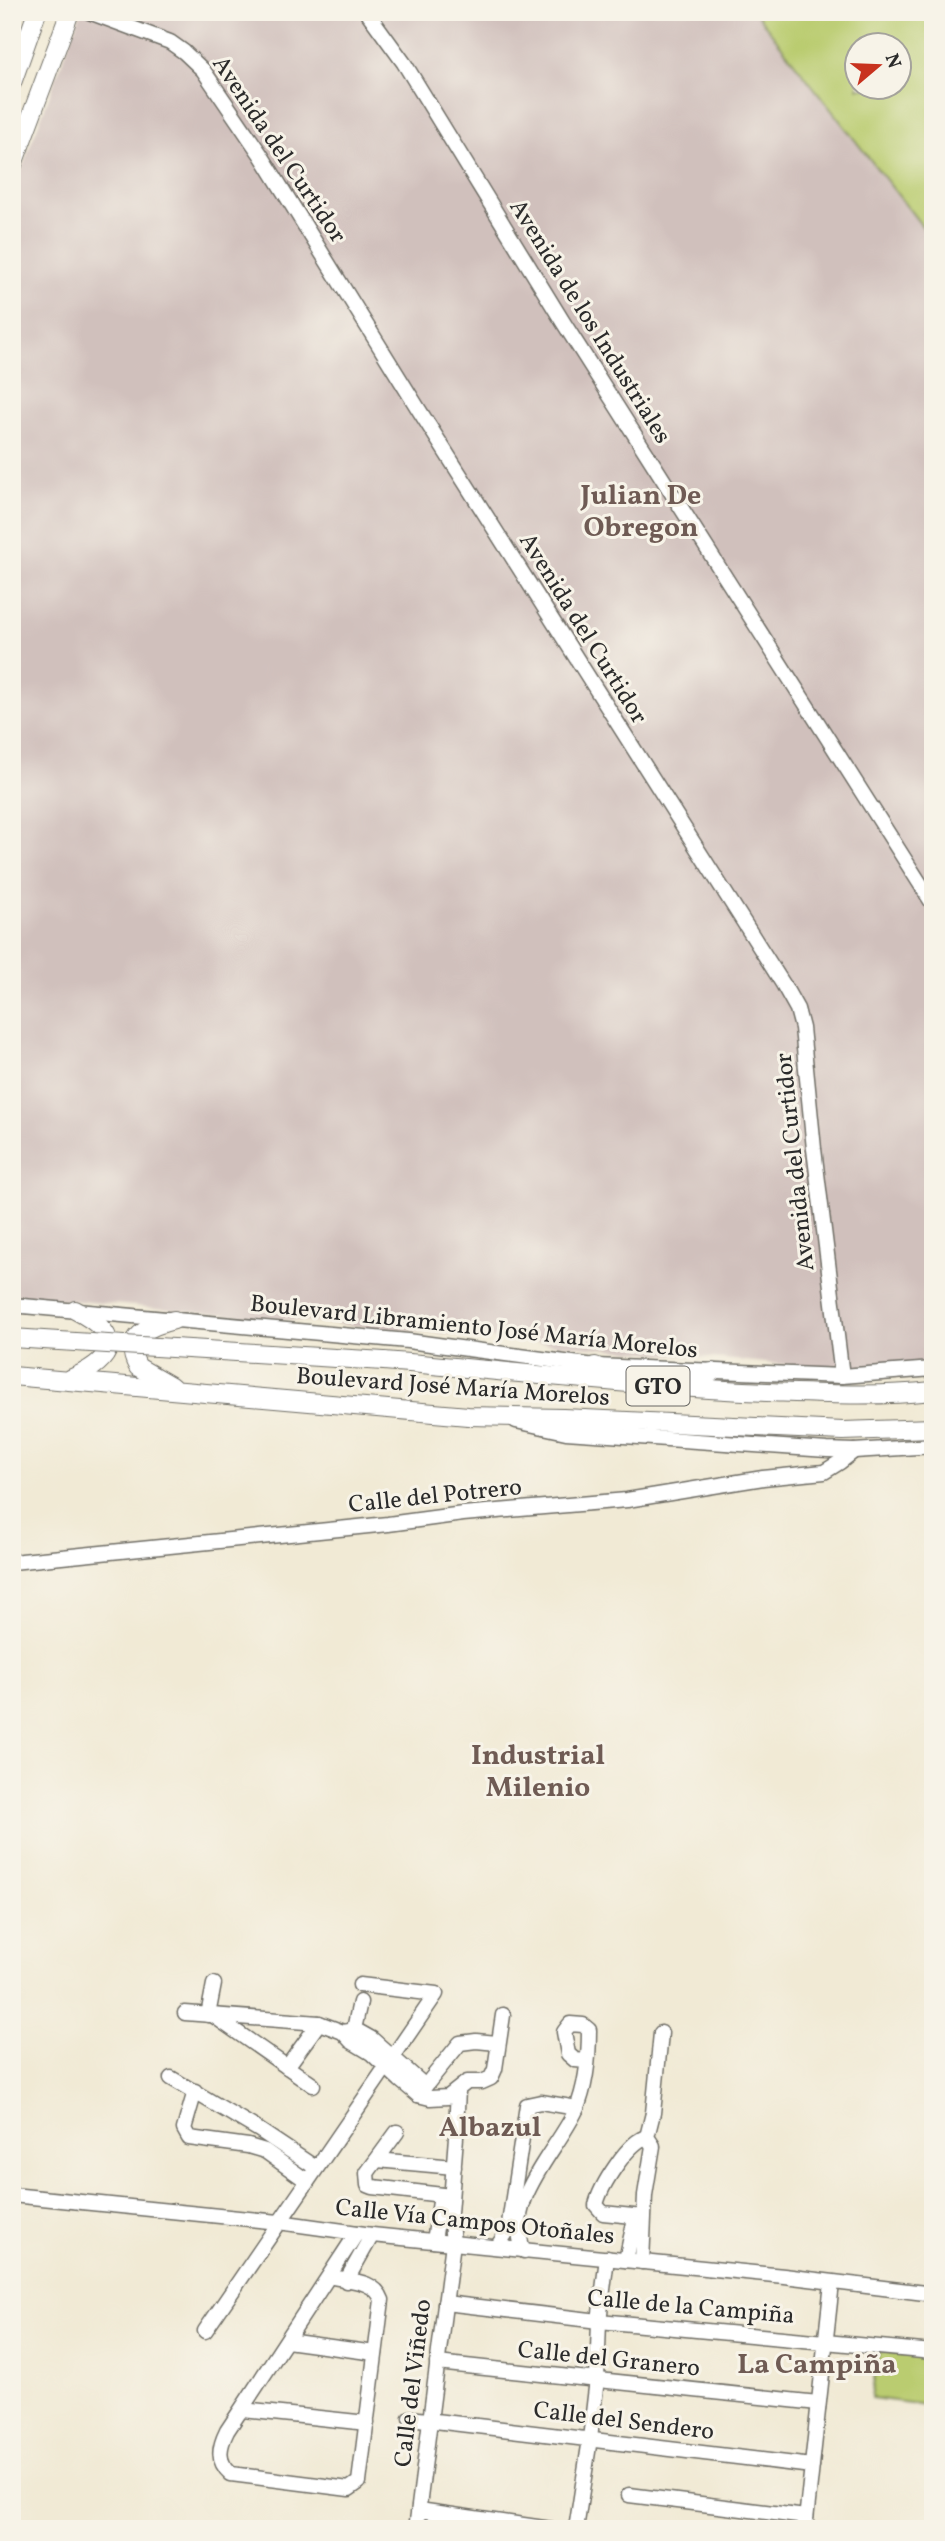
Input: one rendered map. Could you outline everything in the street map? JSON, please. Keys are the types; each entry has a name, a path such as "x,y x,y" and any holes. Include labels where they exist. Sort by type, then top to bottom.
{"main road":[{"path":"12,83 37,12"},
{"path":"12,167 70,12"},
{"path":"68,1380 94,1367 104,1359 108,1348 102,1326 75,1310"},
{"path":"174,1320 154,1324 139,1335 133,1359 144,1372 182,1391"},
{"name":"Boulevard José María Morelos","path":"12,1338 384,1361 677,1387 851,1395 933,1391"},
{"path":"595,1366 634,1384"},
{"path":"677,1387 712,1372"},
{"name":"Boulevard José María Morelos","path":"12,1376 501,1417 843,1431 933,1428"}],"street":[{"name":"Avenida del Curtidor","path":"89,12 170,42 202,69 268,167 797,1009 802,1028 842,1376"},
{"name":"Avenida de los Industriales","path":"367,12 404,62 563,321 933,904"},
{"name":"Boulevard Libramiento José María Morelos","path":"12,1305 408,1341 595,1366 842,1376 933,1369"},
{"path":"501,1417 566,1432 854,1451 933,1446"},
{"name":"Calle del Potrero","path":"12,1562 496,1511 627,1500 763,1478 824,1472 854,1451"},
{"path":"211,2015 214,1984"},
{"path":"205,2331 436,1994 359,1985"},
{"path":"350,2034 360,2002"},
{"path":"185,2013 318,2023 350,2034 371,2053 422,2090 440,2099 448,2097 467,2082 482,2082 491,2078 495,2069 503,2015"},
{"path":"211,2015 313,2085"},
{"path":"240,2034 248,2017"},
{"path":"287,2067 318,2023"},
{"path":"647,2137 653,2113 661,2033"},
{"path":"422,2090 460,2043 497,2043"},
{"path":"497,2247 508,2230 517,2203 577,2108 584,2086 586,2061"},
{"path":"171,2078 259,2130 316,2168"},
{"path":"434,2241 454,2167 458,2090"},
{"path":"195,2091 184,2129 189,2138 265,2151 307,2181"},
{"path":"524,2251 517,2203 527,2105 541,2102 577,2108"},
{"path":"248,2146 259,2130"},
{"path":"397,2132 368,2173 368,2185 446,2196"},
{"path":"639,2217 603,2213 596,2205 602,2188 631,2146 639,2139 647,2137"},
{"path":"626,2260 639,2217 653,2151 647,2137"},
{"path":"377,2160 454,2167"},
{"path":"519,2165 539,2170"},
{"name":"Calle Vía Campos Otoñales","path":"12,2195 933,2294"},
{"name":"Calle del Viñedo","path":"416,2529 453,2243 446,2196"},
{"path":"639,2217 642,2262"},
{"path":"329,2276 370,2285 380,2294 382,2300 359,2482 353,2487 344,2488 236,2476 227,2471 221,2461 220,2448 227,2431 357,2233"},
{"path":"346,2281 372,2235"},
{"path":"576,2529 597,2379 599,2321 607,2258"},
{"path":"629,2495 805,2523 832,2283"},
{"name":"Calle de la Campiña","path":"445,2303 599,2321 933,2352"},
{"path":"287,2341 375,2353"},
{"name":"Calle del Granero","path":"437,2363 818,2403"},
{"path":"243,2410 367,2423"},
{"name":"Calle del Sendero","path":"410,2418 812,2466"},
{"path":"419,2511 551,2529"}],"shaded area":[{"path":"81,12 764,12 933,234 933,1363 844,1370 12,1295 12,194"}],"green space":[{"path":"755,12 933,12 933,240"},
{"path":"879,2351 933,2357 933,2406 871,2398"}],"district":[{"name":"Julian De Obregon","path":"641,510"},
{"name":"Industrial Milenio","path":"538,1770"},
{"name":"Albazul","path":"490,2126"},
{"name":"La Campiña","path":"817,2363"}]}
